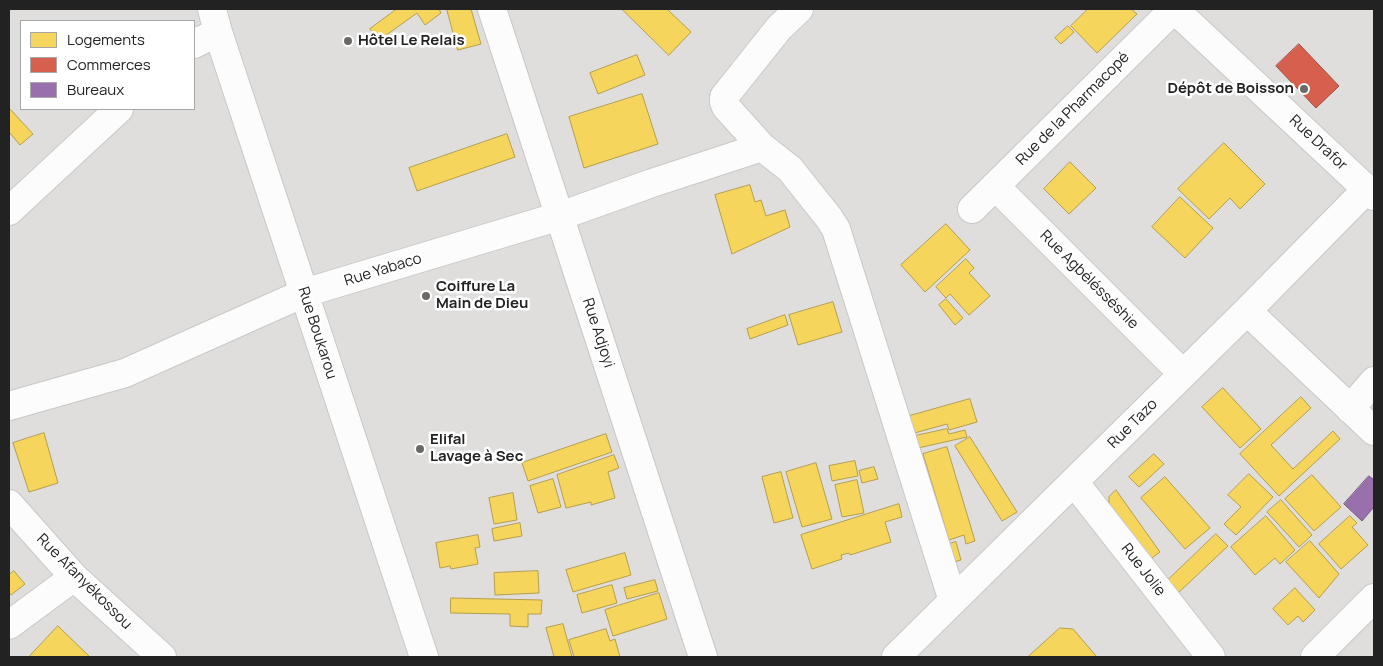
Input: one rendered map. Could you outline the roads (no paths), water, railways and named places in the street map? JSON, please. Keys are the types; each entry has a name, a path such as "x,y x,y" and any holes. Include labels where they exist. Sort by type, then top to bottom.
{"street":[{"name":"Rue Adjoyi","path":"492,9 704,657"},
{"path":"799,9 778,28 724,97 724,102 726,107 762,147 790,169 836,229 953,601"},
{"name":"Rue de la Pharmacopé","path":"972,209 1174,9"},
{"name":"Rue Drafor","path":"1174,9 1371,192"},
{"name":"Rue Boukarou","path":"208,28 304,293 424,657"},
{"path":"9,211 117,110"},
{"name":"Rue Yabaco","path":"9,406 125,373 304,293 560,216 762,147"},
{"name":"Rue Agbélésséshie","path":"995,186 1183,374"},
{"name":"Rue Tazo","path":"896,657 1371,192"},
{"path":"1248,311 1374,432"},
{"path":"1350,409 1374,381"},
{"name":"Rue Jolie","path":"1074,482 1211,657"},
{"name":"Rue Afanyékossou","path":"9,504 74,577 162,657"},
{"path":"9,625 74,577"},
{"path":"1315,657 1374,598"}],"place":[{"name":"Hôtel Le Relais","path":"348,41"},
{"name":"Dépôt de Boisson","path":"1304,89"},
{"name":"Coiffure La Main de Dieu","path":"426,296"},
{"name":"Elifal Lavage à Sec","path":"420,449"}]}
